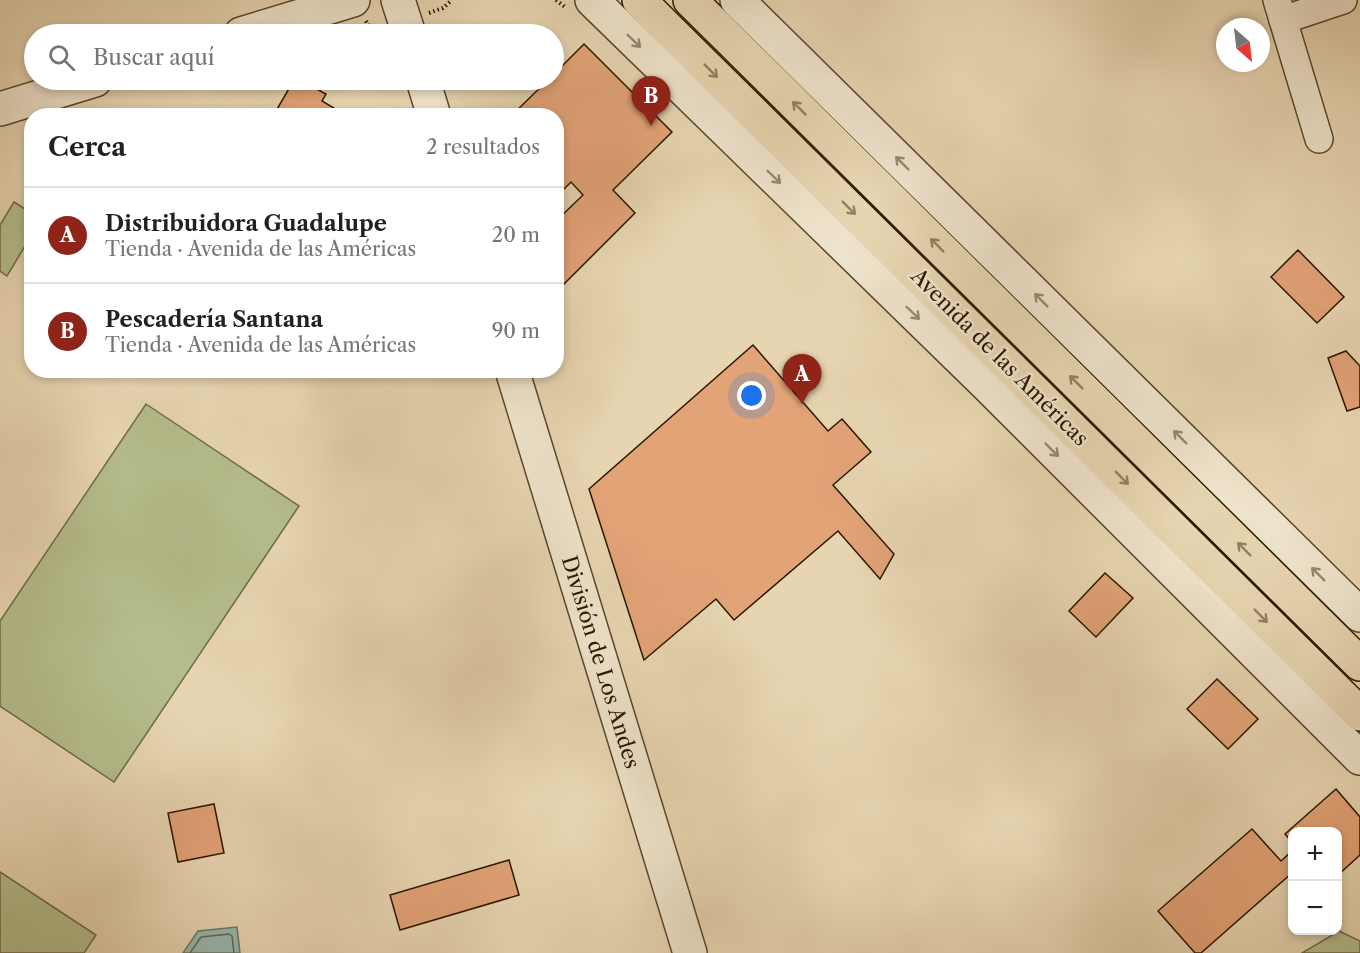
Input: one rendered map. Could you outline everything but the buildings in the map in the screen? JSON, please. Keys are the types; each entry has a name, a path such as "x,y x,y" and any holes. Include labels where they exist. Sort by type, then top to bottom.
{"main road":[{"name":"Avenida de las Américas","path":"639,0 1360,714"},
{"name":"Avenida de las Américas","path":"690,0 1360,664"}],"street":[{"path":"274,24 353,0"},
{"path":"399,0 406,24"},
{"path":"592,0 987,386 1360,758"},
{"path":"737,0 1360,615"},
{"path":"1319,140 1280,10 1343,0"},
{"path":"0,109 62,90"},
{"path":"426,90 432,108"},
{"name":"División de Los Andes","path":"514,378 690,953"}],"green space":[{"path":"14,202 24,208 24,248 7,276 0,271 0,225"},
{"path":"146,404 299,506 114,782 0,706 0,621"},
{"path":"0,872 96,935 84,953 0,953"},
{"path":"1342,932 1360,941 1360,953 1302,953 1332,935 1342,935"}],"water":[{"path":"237,927 240,953 183,953 198,931"}],"place":[{"name":"Pescadería Santana","path":"651,126"},
{"name":"Distribuidora Guadalupe","path":"802,404"}]}
